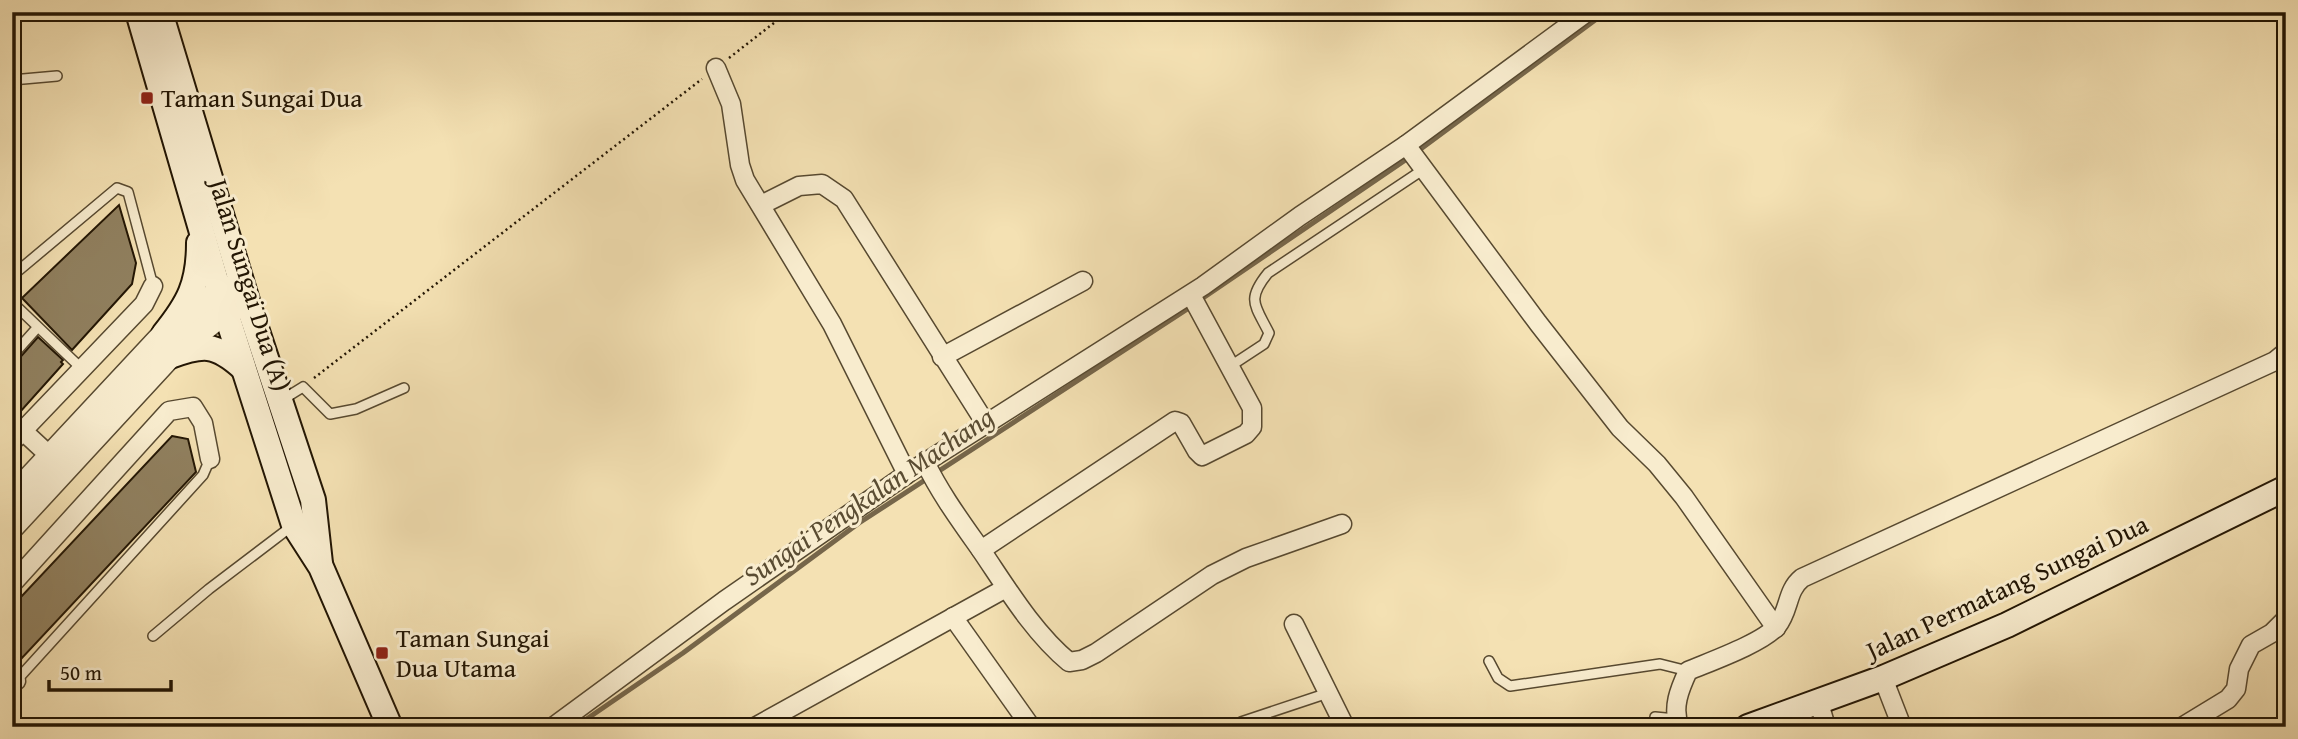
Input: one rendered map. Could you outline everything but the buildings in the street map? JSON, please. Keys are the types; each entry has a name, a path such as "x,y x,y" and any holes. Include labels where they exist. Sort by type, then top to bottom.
{"main road":[{"name":"Jalan Sungai Dua (A)","path":"138,12 200,221 279,402 313,500 321,567"},
{"name":"Jalan Sungai Dua (A)","path":"160,12 234,298 242,367 293,525 321,567 390,727"},
{"path":"200,221 197,278 167,345 190,349 204,346 217,348 242,367"},
{"name":"Jalan Permatang Sungai Dua","path":"1748,727 1883,678 2007,625 2286,488"}],"street":[{"path":"554,727 724,601 907,474 926,465 986,424 1191,295 1300,216 1406,145 1587,12"},
{"path":"716,68 731,104 740,165 745,180 832,324 907,474"},
{"path":"1406,145 1620,428 1657,464 1684,497 1776,628"},
{"path":"761,205 799,186 822,184 844,199 986,424"},
{"path":"942,357 1083,281"},
{"path":"50,456 18,433 144,304 153,286"},
{"path":"981,550 1175,421 1181,423 1202,456 1246,434 1252,427 1252,408 1191,295"},
{"path":"12,497 50,456 167,345 234,298"},
{"path":"12,527 167,345"},
{"path":"1678,723 1679,693 1688,671 1776,628 1783,618 1793,585 1813,572 2275,361 2286,352"},
{"path":"12,584 169,411 193,407 203,423 210,459"},
{"path":"926,465 943,497 1006,588 1055,650 1069,662 1082,660 1212,575 1246,558 1342,524"},
{"path":"755,727 1006,588"},
{"path":"953,617 1031,727"},
{"path":"2182,727 2228,699 2236,689 2239,669 2251,645 2272,633 2286,619"},
{"path":"1294,624 1345,727"},
{"path":"1883,678 1902,727"},
{"path":"1819,703 1826,727"}],"lane":[{"path":"12,80 57,76"},
{"path":"1229,367 1264,344 1269,333 1254,303 1255,289 1268,273 1424,169"},
{"path":"12,276 117,188 128,192 153,286"},
{"path":"12,302 81,368"},
{"path":"12,356 37,328"},
{"path":"279,402 303,387 330,414 356,409 404,388"},
{"path":"13,679 202,475 210,459"},
{"path":"153,636 293,525"},
{"path":"1489,661 1498,678 1510,686 1660,664 1688,671"},
{"path":"1241,722 1328,693"},
{"path":"1655,717 1678,723"}],"path":[{"path":"303,387 788,12"}],"waterway":[{"name":"Sungai Pengkalan Machang","path":"1418,151 1606,12"},
{"name":"Sungai Pengkalan Machang","path":"1203,298 1404,161"},
{"name":"Sungai Pengkalan Machang","path":"575,727 683,653 859,523 1189,308"}],"place":[{"name":"Taman Sungai Dua","path":"147,98"},
{"name":"Taman Sungai Dua Utama","path":"382,653"}]}
